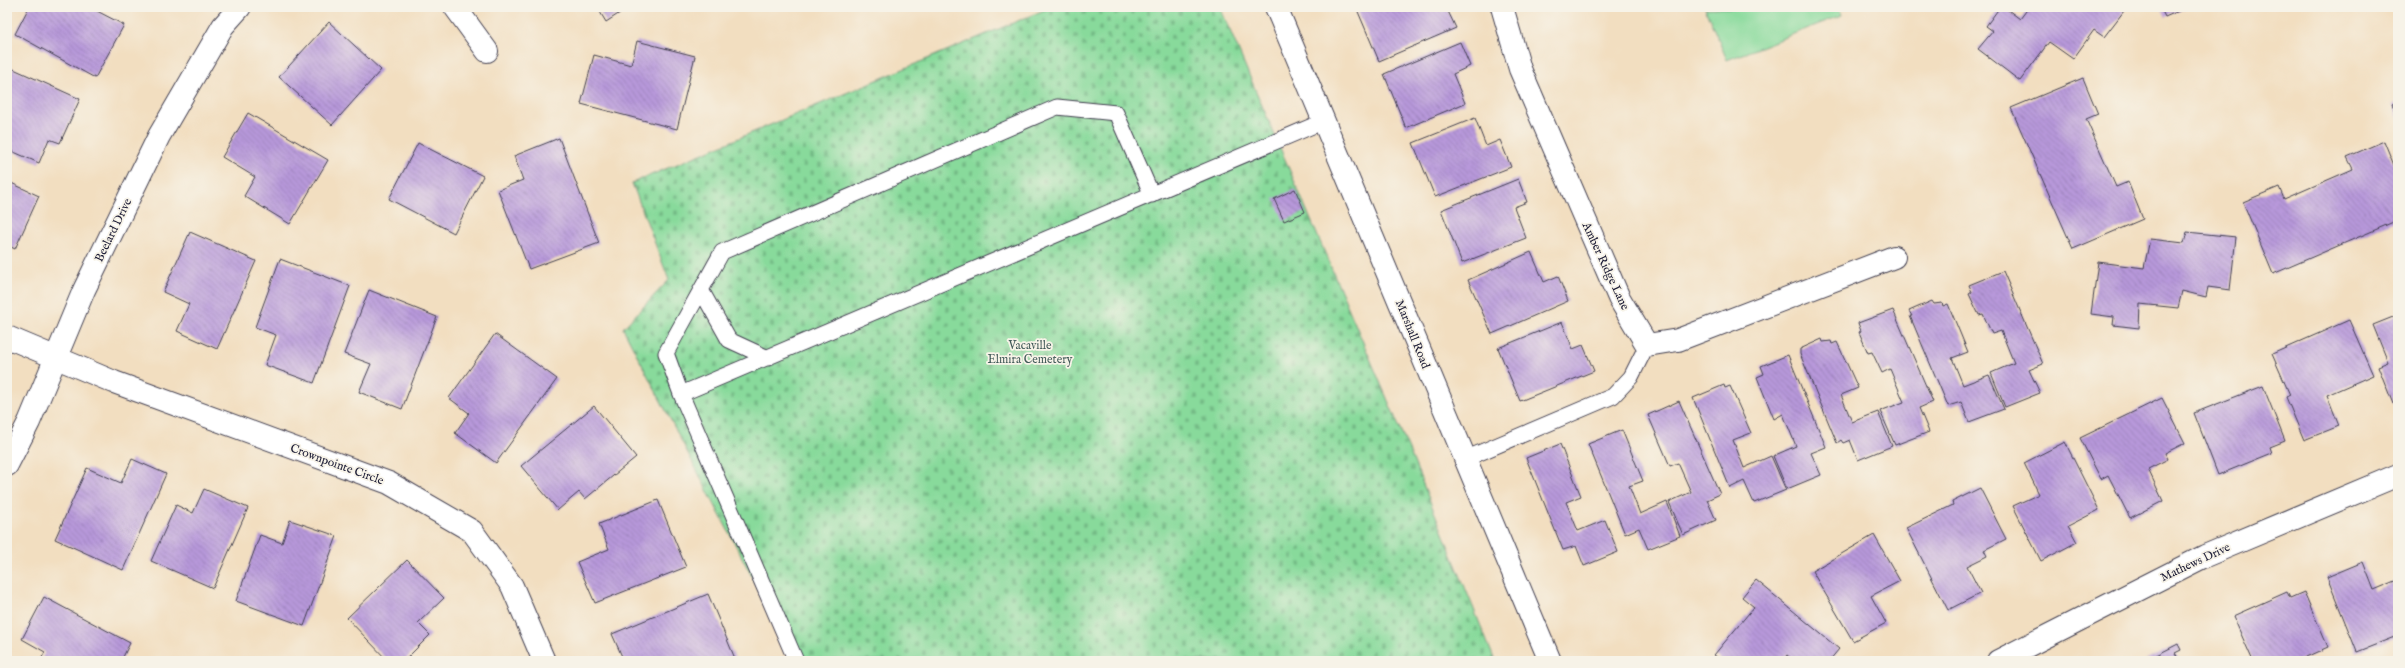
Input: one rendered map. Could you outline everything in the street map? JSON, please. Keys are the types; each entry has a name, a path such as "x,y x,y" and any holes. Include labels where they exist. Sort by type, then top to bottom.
{"street":[{"name":"Beelard Drive","path":"7,465 29,422 84,290 159,136 223,26 240,7"},
{"path":"456,7 487,51"},
{"name":"Marshall Road","path":"1276,7 1550,661"},
{"name":"Amber Ridge Lane","path":"1502,7 1520,69 1619,298 1647,345"},
{"path":"1647,345 1678,340 1894,257"},
{"name":"Crownpointe Circle","path":"7,336 114,382 389,483 472,532 512,586 544,661"},
{"name":"Mathews Drive","path":"1998,661 2205,556 2398,475"}],"lane":[{"path":"796,661 681,394 666,353 722,252 1057,107 1116,114 1152,195"},
{"path":"681,394 1324,121"},
{"path":"701,290 729,340 768,358"},
{"path":"1465,459 1613,396 1631,377 1647,345"}],"green space":[{"name":"Vacaville Elmira Cemetery","path":"1051,7 1220,7 1412,457 1495,661 792,661 762,596 623,328 669,280 632,183"},
{"path":"1839,7 1842,15 1727,60 1705,8"}],"building":[{"path":"29,7 99,7 97,11 124,25 95,78 15,34"},
{"path":"597,7 629,7 606,22"},
{"path":"1356,7 1446,7 1456,28 1379,61"},
{"path":"2000,7 2004,7 2020,19 2029,7 2127,7 2104,37 2094,30 2073,59 2049,42 2020,81 1978,49 1993,31 1986,26"},
{"path":"2160,7 2188,7 2165,17"},
{"path":"329,22 381,70 332,125 279,77"},
{"path":"637,41 695,56 677,129 581,104 594,55 631,65"},
{"path":"1460,42 1470,66 1453,74 1465,103 1406,128 1384,74"},
{"path":"7,66 80,99 60,143 49,139 39,163 7,149"},
{"path":"2083,78 2098,114 2086,119 2116,187 2128,182 2143,219 2073,249 2011,108"},
{"path":"2398,101 2398,118 2392,104"},
{"path":"248,113 328,160 290,224 244,196 255,177 222,157"},
{"path":"1475,118 1486,146 1500,140 1511,167 1435,197 1413,143"},
{"path":"559,138 599,243 529,269 498,190 523,180 514,156"},
{"path":"2384,141 2398,175 2398,220 2273,274 2243,202 2279,187 2284,199 2353,169 2347,157"},
{"path":"418,143 483,176 454,233 389,199"},
{"path":"1518,179 1527,202 1514,207 1526,238 1462,263 1441,210"},
{"path":"7,181 39,196 15,249 7,245"},
{"path":"1295,189 1305,212 1284,221 1274,199"},
{"path":"190,232 256,261 217,349 177,331 189,304 163,292"},
{"path":"2187,232 2236,237 2230,290 2208,287 2206,297 2182,291 2178,308 2140,304 2139,328 2113,325 2114,317 2091,314 2098,262 2144,268 2150,239 2184,243"},
{"path":"1531,252 1544,282 1558,276 1568,301 1492,334 1468,280"},
{"path":"280,259 350,286 314,383 265,365 276,335 255,327"},
{"path":"2003,271 2043,364 2029,370 2040,393 2005,407 1991,373 2014,363 2001,331 1992,334 1983,314 1979,315 1969,294 1972,292 1969,285"},
{"path":"369,290 437,317 402,409 359,392 371,364 344,354"},
{"path":"1932,301 1934,304 1942,303 1943,306 1948,304 1968,352 1952,358 1963,385 1989,375 2004,409 1969,422 1961,402 1948,406 1909,311"},
{"path":"1893,310 1933,402 1919,408 1929,432 1895,445 1880,411 1904,402 1890,369 1882,373 1872,352 1868,353 1859,332 1861,331 1858,323"},
{"path":"2398,315 2398,402 2393,404 2378,366 2388,362 2373,325"},
{"path":"2349,320 2373,375 2327,395 2339,426 2304,440 2286,397 2290,395 2272,354"},
{"path":"1562,322 1573,349 1583,345 1594,371 1520,401 1498,348"},
{"path":"495,334 557,379 496,463 455,433 469,413 449,398"},
{"path":"1822,339 1823,342 1831,341 1832,344 1837,342 1858,388 1841,395 1852,422 1878,412 1892,446 1858,460 1850,440 1843,443 1841,440 1837,443 1800,354 1800,349"},
{"path":"1788,355 1826,447 1811,453 1821,475 1787,489 1773,456 1796,446 1783,414 1774,419 1757,377 1764,374 1761,366"},
{"path":"1724,385 1725,388 1730,386 1751,433 1733,440 1744,468 1771,456 1786,490 1754,503 1744,481 1730,488 1693,398"},
{"path":"2263,386 2285,441 2270,447 2272,453 2218,475 2194,413"},
{"path":"2162,398 2185,443 2165,453 2168,459 2148,469 2163,501 2130,518 2108,475 2101,479 2080,438"},
{"path":"1679,401 1720,494 1707,500 1716,520 1683,535 1669,502 1691,492 1678,463 1670,466 1648,415"},
{"path":"594,406 636,457 585,499 579,492 558,510 521,466"},
{"path":"1622,430 1643,481 1629,486 1640,514 1667,502 1680,536 1648,549 1639,528 1625,534 1588,444"},
{"path":"2065,442 2099,510 2068,526 2077,542 2041,561 2013,506 2039,494 2024,463"},
{"path":"1560,444 1581,496 1566,502 1578,531 1605,520 1618,552 1584,566 1576,546 1563,550 1526,458"},
{"path":"132,459 166,474 123,570 55,539 87,468 121,483"},
{"path":"1980,488 2006,539 1984,550 1987,556 1967,566 1981,593 1948,610 1906,528 1953,505 1952,502"},
{"path":"204,489 248,508 213,588 151,561 176,505 193,513"},
{"path":"658,500 686,567 595,603 577,562 609,549 599,524"},
{"path":"290,520 337,536 304,626 236,601 260,535 282,543"},
{"path":"1874,535 1900,581 1871,596 1886,623 1853,641 1812,571"},
{"path":"407,560 444,598 418,623 430,635 404,661 388,661 347,618"},
{"path":"2363,562 2374,590 2398,580 2398,636 2357,652 2327,577"},
{"path":"1756,580 1839,649 1829,661 1794,661 1787,655 1782,661 1722,661 1714,655 1754,607 1742,597"},
{"path":"2287,592 2290,598 2304,592 2328,647 2297,661 2253,661 2233,616"},
{"path":"708,594 736,661 624,661 612,634"},
{"path":"44,597 130,643 121,661 40,661 45,652 22,639"},
{"path":"2178,644 2181,650 2175,653 2180,661 2145,661"}]}
